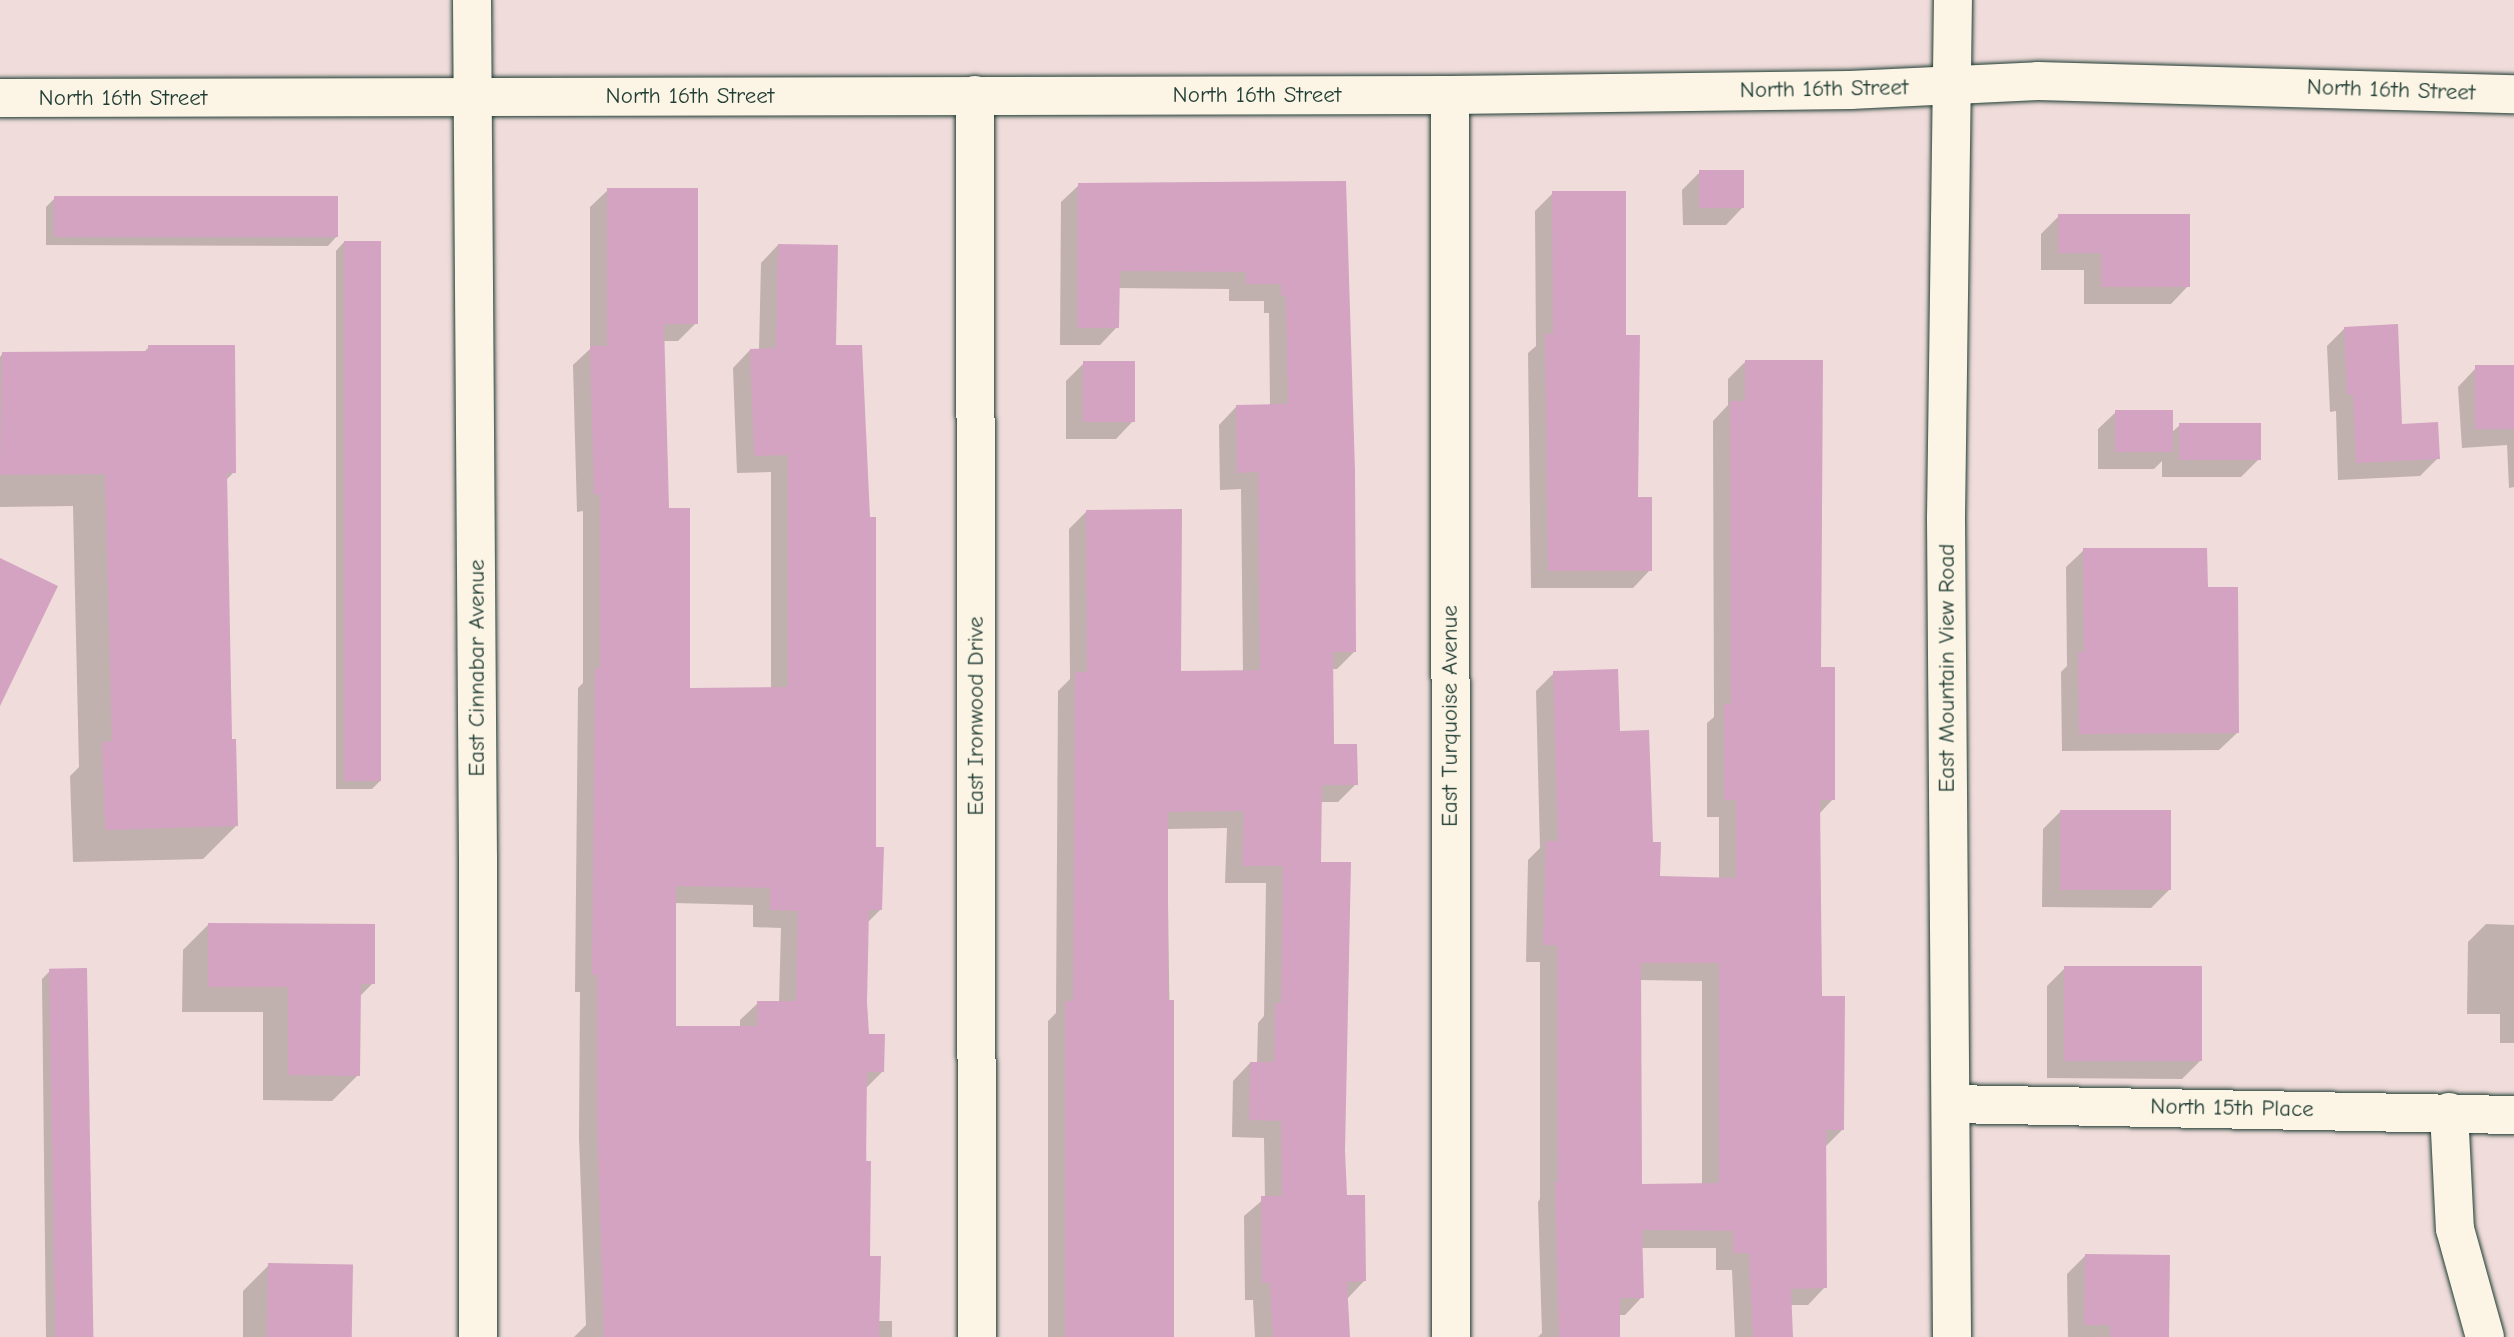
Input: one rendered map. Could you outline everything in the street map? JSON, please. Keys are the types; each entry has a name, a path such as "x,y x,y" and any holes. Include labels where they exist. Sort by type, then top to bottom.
{"street":[{"name":"East Cinnabar Avenue","path":"472,0 478,845 478,1337"},
{"name":"East Mountain View Road","path":"1952,1337 1946,519 1953,0"},
{"name":"North 16th Street","path":"0,98 1450,94 1850,90 2038,81 2514,94"},
{"name":"East Turquoise Avenue","path":"1450,94 1451,1337"},
{"name":"East Ironwood Drive","path":"975,95 977,1337"},
{"name":"North 15th Place","path":"1951,1104 2514,1115"},
{"path":"2449,1112 2455,1230 2485,1337"}],"building":[{"path":"1699,170 1744,170 1744,208 1699,208"},
{"path":"1346,181 1355,471 1356,652 1333,652 1334,744 1357,744 1358,785 1322,785 1321,862 1351,862 1345,1151 1347,1195 1365,1195 1366,1281 1347,1282 1350,1337 1273,1337 1270,1283 1262,1283 1261,1196 1282,1196 1281,1121 1249,1120 1250,1062 1274,1062 1275,1003 1281,1003 1283,866 1242,866 1244,811 1168,812 1168,1000 1174,1000 1174,1337 1065,1337 1065,1001 1073,1001 1075,672 1087,672 1086,510 1182,509 1181,671 1260,670 1258,472 1237,473 1236,405 1288,404 1286,296 1281,296 1281,284 1246,284 1246,272 1120,271 1119,328 1077,328 1078,183"},
{"path":"607,188 698,188 698,324 664,324 669,508 690,508 690,688 788,687 788,455 754,456 750,349 776,348 778,244 838,245 836,345 862,345 870,517 876,517 876,847 884,847 882,910 869,910 867,1002 869,1034 885,1034 884,1072 867,1072 866,1161 871,1161 870,1256 881,1256 879,1337 604,1337 597,1119 597,975 592,975 595,668 600,668 600,494 594,495 590,346 607,346","holes":["676,886 770,888 770,910 798,911 796,1001 757,1001 757,1026 676,1026"]},
{"path":"1552,191 1626,191 1626,335 1640,335 1638,497 1652,497 1652,571 1548,571 1545,334 1553,334"},
{"path":"54,196 338,196 338,237 54,237"},
{"path":"2058,214 2190,214 2190,287 2101,287 2101,253 2058,253"},
{"path":"344,241 381,241 381,781 344,781"},
{"path":"2398,324 2402,424 2438,422 2440,459 2356,463 2353,394 2347,395 2344,327"},
{"path":"148,345 235,345 236,473 227,473 232,739 236,739 238,826 105,830 102,742 112,741 105,474 0,475 2,352 148,351"},
{"path":"1745,360 1823,360 1821,667 1835,667 1835,800 1820,800 1822,996 1845,996 1844,1130 1826,1130 1827,1288 1791,1289 1793,1337 1753,1337 1749,1253 1733,1253 1733,1231 1642,1230 1644,1298 1620,1298 1620,1337 1559,1337 1555,1182 1558,1182 1557,945 1543,945 1546,841 1558,841 1553,671 1618,669 1620,731 1649,730 1653,842 1661,842 1660,876 1736,878 1736,800 1724,800 1724,704 1731,704 1730,401 1745,401","holes":["1641,963 1719,963 1719,1183 1642,1184"]},
{"path":"1083,361 1135,361 1135,422 1083,422"},
{"path":"2475,365 2514,365 2514,429 2475,429"},
{"path":"2115,410 2173,410 2173,452 2115,452"},
{"path":"2179,423 2261,423 2261,460 2179,460"},
{"path":"2083,548 2207,548 2208,587 2238,587 2239,733 2079,734 2078,652 2084,652"},
{"path":"0,558 58,586 0,706"},
{"path":"2060,810 2171,810 2171,890 2060,890"},
{"path":"208,923 375,924 375,984 361,984 360,1076 288,1075 288,987 208,987"},
{"path":"2064,966 2202,966 2202,1061 2064,1061"},
{"path":"87,968 93,1337 55,1337 49,969"},
{"path":"2085,1254 2170,1255 2169,1337 2110,1337 2110,1325 2084,1325"},
{"path":"268,1263 353,1264 352,1337 267,1337"}]}
